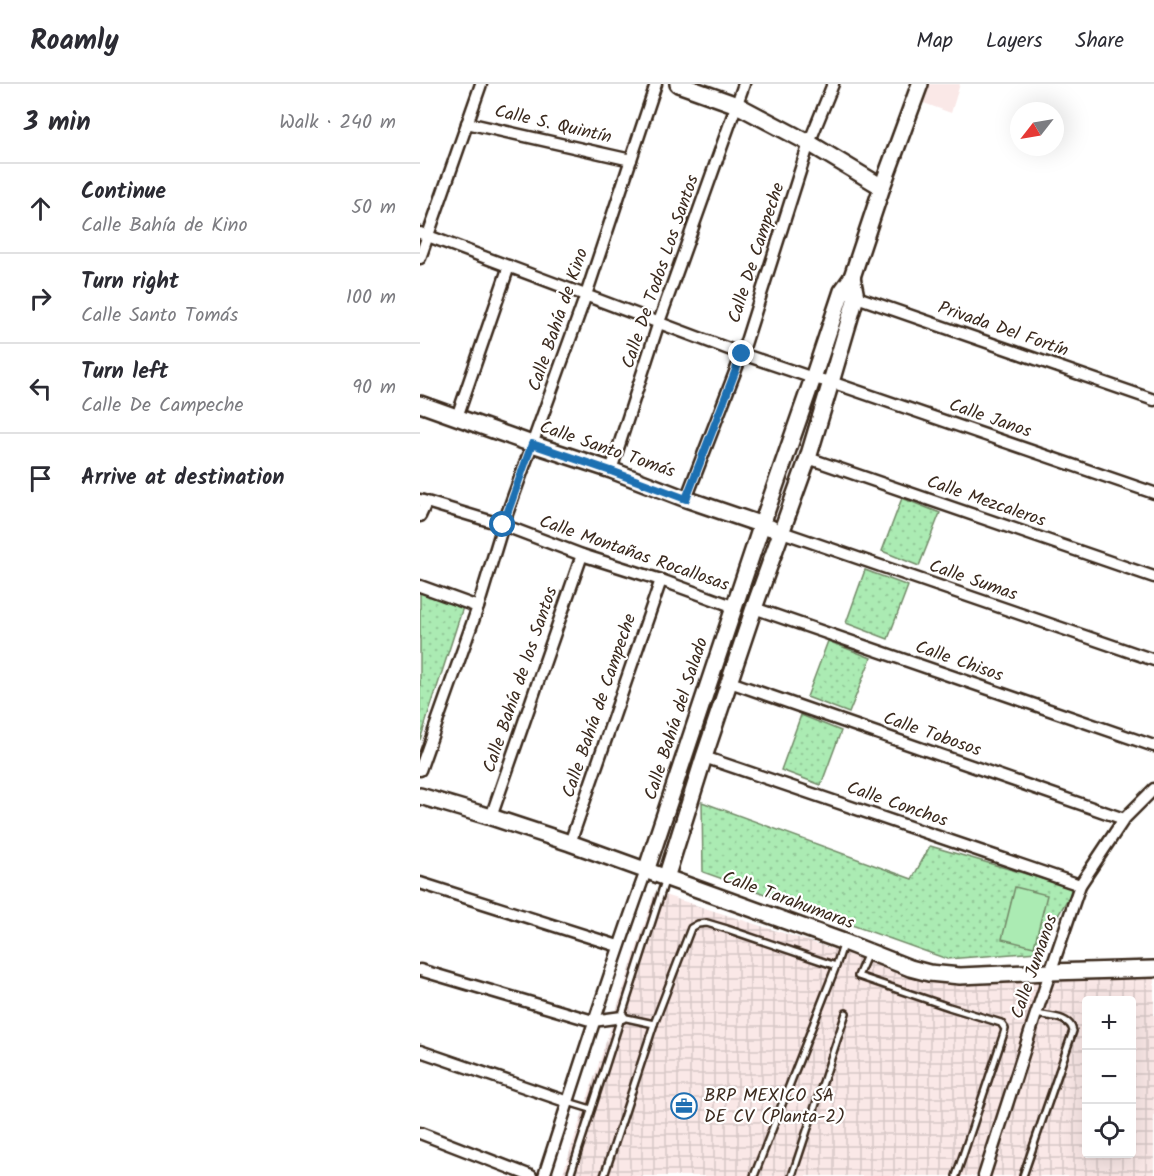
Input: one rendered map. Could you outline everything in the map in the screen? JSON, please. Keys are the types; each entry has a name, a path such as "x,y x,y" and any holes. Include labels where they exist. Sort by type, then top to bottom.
{"street":[{"path":"420,258 424,235 481,84"},
{"name":"Calle Bahía de Kino","path":"420,770 478,607 503,525 586,295 656,84"},
{"path":"678,84 737,105 809,143 882,187"},
{"name":"Calle De Todos Los Santos","path":"611,471 659,322 744,84"},
{"name":"Calle De Campeche","path":"686,499 742,354 809,143 833,84"},
{"name":"Calle Bahía del Salado","path":"666,878 754,608 808,458 831,382 852,278 920,84"},
{"name":"Calle S. Quintín","path":"467,123 631,160"},
{"name":"Calle Janos","path":"424,235 742,354 831,382 1154,494"},
{"path":"457,417 509,266"},
{"name":"Calle Bahía del Salado","path":"544,1176 618,946 646,871 762,524 813,378 849,294"},
{"name":"Privada Del Fortín","path":"849,294 1154,400"},
{"name":"Calle Santo Tomás","path":"420,404 782,532"},
{"name":"Calle Mezcaleros","path":"808,458 1154,577"},
{"path":"420,516 423,502"},
{"name":"Calle Montañas Rocallosas","path":"423,502 503,525 582,555 735,607"},
{"name":"Calle Sumas","path":"782,532 1154,660"},
{"name":"Calle Bahía de los Santos","path":"491,817 582,555"},
{"name":"Calle Bahía de Campeche","path":"570,843 661,580"},
{"path":"420,586 478,607"},
{"name":"Calle Chisos","path":"754,608 1154,746"},
{"name":"Calle Tobosos","path":"730,682 1124,819"},
{"name":"Calle Conchos","path":"704,757 1080,885"},
{"name":"Calle Jumanos","path":"984,1176 1080,885 1124,819 1154,789"},
{"name":"Calle Tarahumaras","path":"420,796 570,843 929,973 960,976 1154,969"},
{"path":"420,883 618,946"},
{"path":"421,972 593,1021 622,1017"},
{"path":"420,1051 568,1102"},
{"path":"420,1133 531,1176"}],"lane":[{"path":"570,1176 666,878"},
{"path":"604,1176 654,1024 691,928 707,923 727,928 836,966"},
{"path":"754,1176 844,942"},
{"path":"869,952 858,976 1001,1023 1004,1026 1004,1033 956,1176"},
{"path":"792,1176 846,1013"},
{"path":"1023,1176 1073,1031 1069,1022 1036,1014"},
{"path":"622,1017 654,1024"},
{"path":"568,1102 591,1109"}],"shaded area":[{"path":"927,84 960,84 951,113 921,102"},
{"path":"655,892 936,982 1154,965 1154,1176 562,1176"}],"green space":[{"path":"902,498 940,513 919,566 882,551"},
{"path":"865,570 908,586 888,639 846,623"},
{"path":"420,592 463,607 420,740"},
{"path":"828,641 871,658 849,713 807,697"},
{"path":"801,715 841,731 821,785 781,770"},
{"path":"702,802 912,879 930,846 1074,888 1037,952 947,959 703,872"},
{"path":"1015,887 1047,895 1034,947 1002,939"}],"place":[{"name":"BRP MEXICO SA DE CV (Planta-2)","path":"684,1106"}],"route":[{"path":"503,525 532,444 686,499 742,354"}]}
